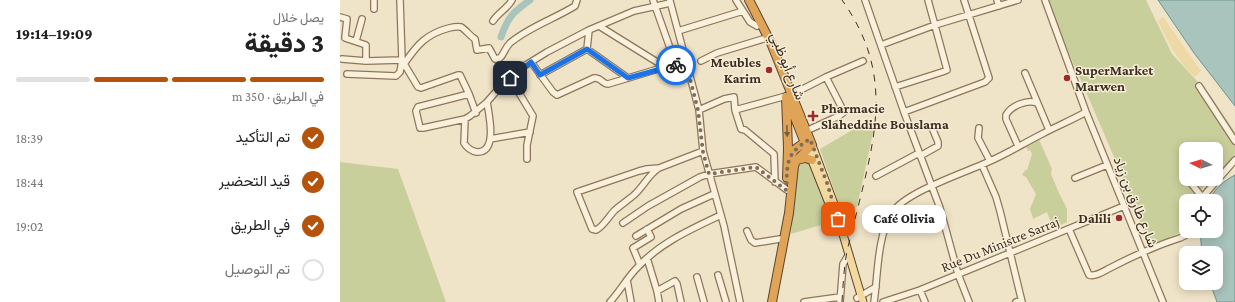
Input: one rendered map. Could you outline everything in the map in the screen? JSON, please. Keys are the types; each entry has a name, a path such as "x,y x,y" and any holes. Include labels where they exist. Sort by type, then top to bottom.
{"highway":[{"name":"شارع أبو ظبي","path":"744,0 808,141"},
{"name":"شارع أبو ظبي","path":"749,0 771,43 788,96"},
{"path":"767,302 780,239 786,190 788,165 788,96"},
{"path":"788,165 794,150 808,141"},
{"path":"772,302 789,213 793,171 796,161 808,141"},
{"path":"796,161 805,158 812,160"}],"main road":[{"name":"شارع أبو ظبي","path":"808,141 812,160 847,257 860,299"},
{"name":"شارع أبو ظبي","path":"808,141 832,197 847,257"}],"street":[{"path":"374,0 374,9"},
{"path":"347,74 396,76 400,72 403,62 400,0"},
{"path":"493,21 512,0"},
{"path":"403,62 424,39 445,29 457,27 462,28 469,36 475,39 478,50 490,49 495,59 500,58 504,50 510,44 526,32 576,6 577,0"},
{"path":"653,0 676,65"},
{"path":"736,0 750,22 757,26"},
{"path":"865,0 944,222 958,274 969,302"},
{"path":"895,87 947,70 928,0"},
{"path":"904,112 988,80 989,76 964,0"},
{"name":"شارع طارق بن زياد","path":"1045,0 1086,112 1163,302"},
{"path":"470,94 418,107 416,109 420,126 422,128 465,119 476,113 501,86 531,62 599,26 634,11 670,1 698,110 703,152 731,257 740,301 733,302"},
{"path":"881,45 935,25 970,15 998,3 1014,1"},
{"path":"678,31 742,11"},
{"path":"340,17 347,19 345,38 366,45 366,61"},
{"path":"356,41 362,19"},
{"path":"599,26 665,67"},
{"path":"587,49 590,30"},
{"path":"701,61 717,53 763,39"},
{"path":"540,75 587,49"},
{"path":"587,49 628,78"},
{"path":"342,59 403,62"},
{"path":"735,110 788,96 863,61"},
{"path":"403,62 419,88 459,75 470,94 476,113"},
{"path":"531,62 556,94 594,78 600,79 604,83 608,84 665,67 686,63"},
{"path":"1025,73 1049,130"},
{"path":"808,141 844,112 826,77"},
{"path":"510,78 532,113 533,120 527,145 527,159"},
{"path":"1200,86 1235,141"},
{"path":"698,110 734,97 735,110 741,129 745,130 774,154 776,182"},
{"path":"1018,146 1006,119 1006,113 1024,102 1030,101 1037,103"},
{"path":"465,119 464,143 469,149 479,152 484,151 487,148 490,139 487,102"},
{"path":"874,302 884,232 892,212 903,201 931,186 990,162 1018,146 1086,112"},
{"path":"980,128 978,138 990,162"},
{"path":"876,176 938,146 938,142 932,130"},
{"path":"490,139 530,132"},
{"path":"659,168 647,168 578,191 577,193 592,229 598,229 615,210 638,191 649,175 659,168 703,152"},
{"path":"1223,171 1235,160"},
{"path":"982,165 996,197 1011,253 1020,301"},
{"path":"1074,178 1108,165"},
{"path":"623,223 657,200 700,177 709,174 756,167 786,190"},
{"path":"636,236 681,208 714,194"},
{"name":"Rue Du Ministre Sarraj","path":"883,302 920,290 1124,206"},
{"path":"610,302 626,280 647,258 665,243 720,215"},
{"path":"640,265 633,248 651,238 647,229"},
{"path":"1069,229 1090,276 1106,271 1143,251 1180,238"},
{"path":"747,231 751,240 755,243 780,239"},
{"path":"804,302 840,300 843,264 847,257"},
{"path":"647,258 659,302"},
{"path":"718,275 726,302"},
{"path":"697,277 704,302"},
{"path":"626,280 631,302"},
{"path":"656,291 676,281 681,302"},
{"path":"860,299 876,286"},
{"path":"920,290 924,302"}],"green space":[{"path":"1045,0 1146,0 1172,54 1210,95 1235,132 1235,158 1223,169 1223,142 1179,142 1179,186 1205,186 1197,194 1179,194 1179,233 1150,247 1086,92"},
{"path":"875,123 857,207 842,213 820,149 854,129"},
{"path":"1038,137 1052,169 1051,174 1067,209 1067,222 1053,229 1047,212 1033,219 1030,209 1036,194 1026,177 1022,175 1025,170 1027,170 1032,154 1030,150 1028,151 1025,145"},
{"path":"797,158 807,158 825,194 834,221 791,234"},
{"path":"340,162 398,169 446,302 340,302"}],"sand":[{"path":"1163,17 1201,71 1195,77 1178,58 1158,21"}],"water":[{"path":"1158,0 1235,0 1235,106 1194,53"},
{"path":"1235,175 1235,302 1217,302 1213,290 1223,290 1223,246 1201,246 1201,238 1223,238 1223,194 1212,194 1220,186 1223,186 1223,183"}],"waterway":[{"path":"501,37 511,16 530,0"}],"railway":[{"path":"842,0 858,27 869,53 875,79 876,105 870,158 847,251 842,302"}],"way so far":[{"path":"676,65 686,63 698,110 703,152 709,174 756,167 786,190 788,165 792,153 800,145 810,139 827,183 838,219"}],"place":[{"name":"Meubles Karim","path":"769,70"},
{"name":"SuperMarket Marwen","path":"1067,78"},
{"name":"Pharmacie Slaheddine Bouslama","path":"813,116"},
{"name":"Dalili","path":"1119,218"},
{"name":"Café Olivia","path":"838,219"}],"route":[{"path":"510,78 521,68 531,62 540,75 587,49 628,78 676,65"}]}
